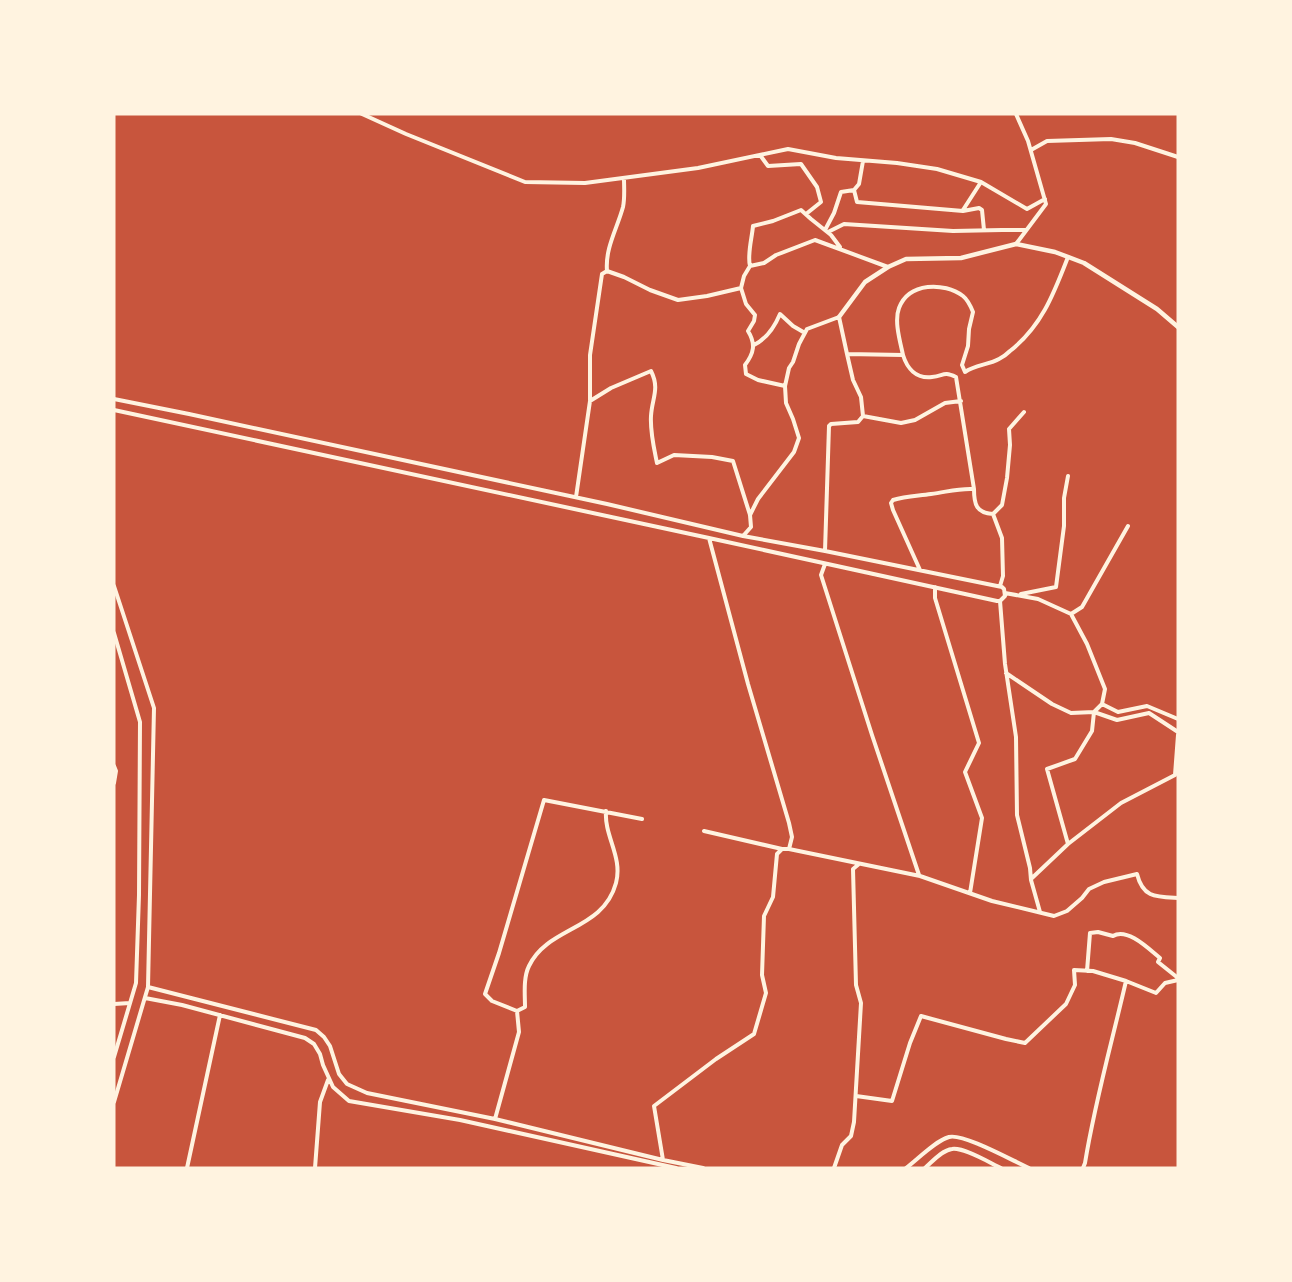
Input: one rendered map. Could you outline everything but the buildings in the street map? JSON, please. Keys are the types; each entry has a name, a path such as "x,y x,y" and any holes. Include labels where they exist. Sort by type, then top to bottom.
{"street":[{"path":"362,114 414,138 525,182 585,183 624,178 698,168 788,148 836,158 917,165 937,169 981,182 1027,209 1045,199"},
{"path":"1016,114 1031,150 1046,204 1017,244"},
{"path":"1031,150 1047,141 1111,139 1135,143 1178,157"},
{"path":"760,155 768,166 801,164 818,187 821,202 806,214"},
{"path":"827,231 841,192 854,190 859,184 863,161"},
{"path":"608,271 606,260 611,239 624,204 624,178"},
{"path":"963,211 981,182"},
{"path":"854,190 857,202 963,211 979,208 982,210 984,230"},
{"path":"785,386 758,380 746,374 745,365 751,357 754,345 748,331 755,315 746,304 741,288 750,266 748,258 753,226 801,210 831,234 841,248"},
{"path":"827,231 844,224 954,231 1026,231"},
{"path":"750,266 764,263 776,255 815,240 888,267"},
{"path":"750,515 758,499 794,452 799,438 786,403 785,386 789,368 807,329 839,317 865,282 888,267 906,259 961,258 1017,244 1055,252 1084,263 1157,309 1178,327"},
{"path":"993,514 979,510 974,500 956,377 947,374 930,378 917,375 906,365 897,327 899,308 910,292 923,286 945,287 964,297 971,305 973,312 968,346 962,365 964,372 974,366 999,360 1034,328 1047,307 1068,257"},
{"path":"576,497 590,401 590,355 602,274 608,271 678,300 741,288"},
{"path":"754,345 762,341 780,314 805,333"},
{"path":"825,551 829,426 858,422 863,416 861,397 853,380 839,317"},
{"path":"848,354 903,355"},
{"path":"590,401 611,388 651,371 657,381 651,417 657,463 674,455 712,457 733,461 750,515 751,527 743,536"},
{"path":"114,399 576,497 743,536 1000,586 1005,593"},
{"path":"863,416 901,423 915,420 945,403 961,401"},
{"path":"114,410 1000,601"},
{"path":"993,514 1002,505 1010,446 1009,429 1024,412"},
{"path":"1017,595 1056,587 1068,476"},
{"path":"920,570 893,510 891,503 893,500 961,488 974,489"},
{"path":"993,514 1002,538 1000,586"},
{"path":"1071,614 1082,607 1128,526"},
{"path":"709,537 748,684 789,823 792,837 789,849"},
{"path":"825,564 821,575 920,876"},
{"path":"114,586 154,708 148,987 114,1102"},
{"path":"935,587 935,598 979,743 965,772 982,818 969,893"},
{"path":"1005,593 1038,599 1071,614 1087,644 1105,689 1102,704 1094,712 1092,731 1075,759 1047,769 1068,844"},
{"path":"1005,593 1000,601 1006,673 1016,737 1017,815 1030,868 1030,880 1040,912"},
{"path":"114,633 140,722 136,983 114,1057"},
{"path":"1006,673 1052,704 1071,712 1094,712 1117,720 1149,713 1178,734 1175,775 1121,803 1068,844 1030,880"},
{"path":"1102,704 1118,712 1147,706 1178,719"},
{"path":"114,766 116,771 114,783"},
{"path":"606,811 605,822 619,870 608,902 593,918 543,946 528,967 525,1007 517,1011 492,1001 485,994 544,800 606,811 642,819"},
{"path":"704,831 920,876 992,901 1054,916 1067,911 1089,889 1104,882 1137,874 1141,888 1149,894 1178,898"},
{"path":"663,1160 654,1106 716,1059 754,1034 766,993 762,975 764,916 773,897 777,854 782,849"},
{"path":"834,1168 842,1145 851,1136 856,1096 861,1004 856,986 853,869 859,864"},
{"path":"1087,971 1090,933 1098,932 1113,936 1117,933 1127,934 1160,958 1158,962 1178,979"},
{"path":"856,1096 892,1101 921,1016 1025,1043 1066,1004 1075,985 1074,970 1093,971 1156,993 1166,983 1178,979"},
{"path":"1083,1168 1100,1086 1126,981"},
{"path":"148,987 316,1030 324,1036 330,1046 339,1074 347,1084 366,1093 495,1119 703,1168"},
{"path":"145,998 182,1005 305,1038 314,1044 320,1054 328,1080 349,1101 460,1120 676,1168"},
{"path":"114,1004 130,1003"},
{"path":"495,1119 519,1032 517,1011"},
{"path":"187,1168 220,1015"},
{"path":"315,1168 320,1102 328,1080"},
{"path":"906,1168 939,1142 955,1136 1029,1168"},
{"path":"925,1168 951,1149 961,1149 1001,1168"}]}
